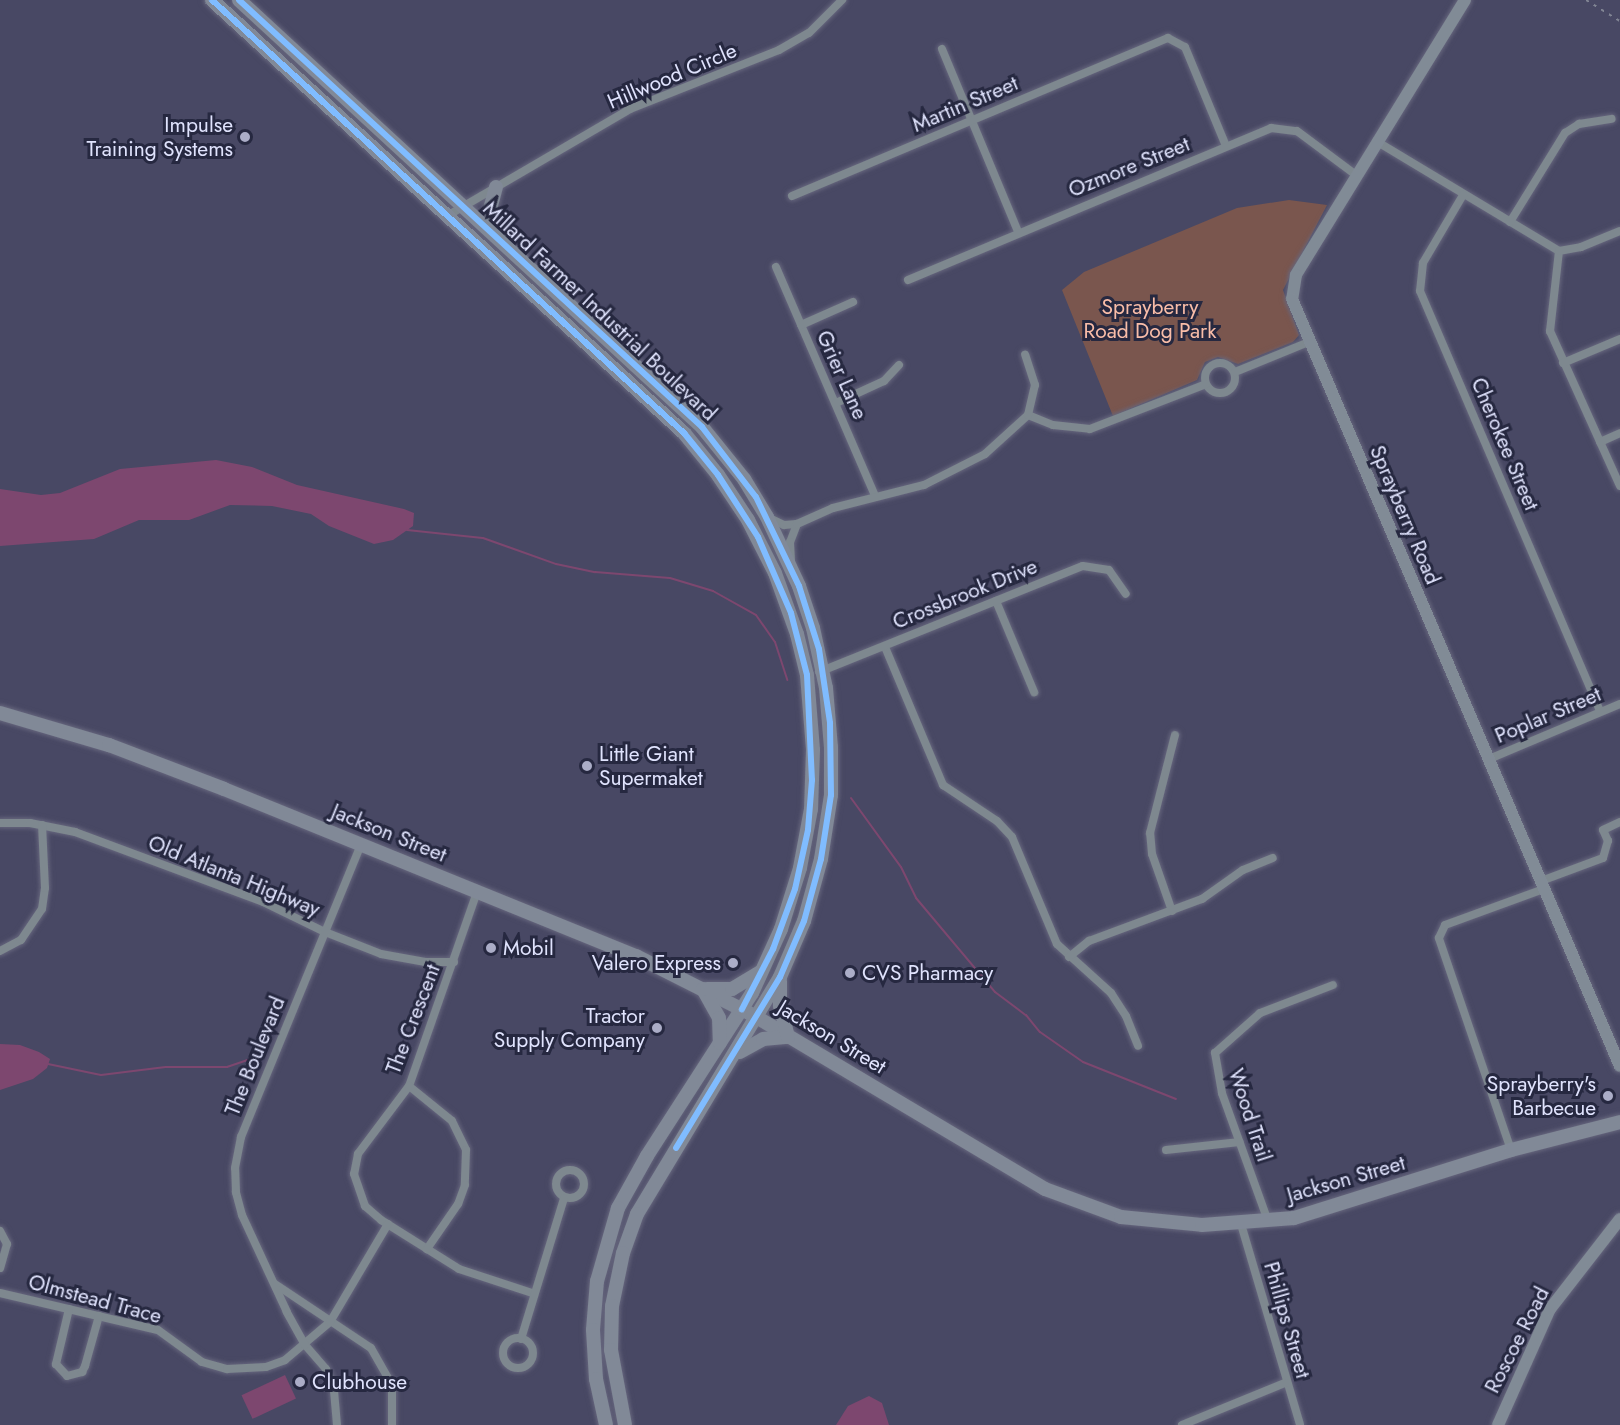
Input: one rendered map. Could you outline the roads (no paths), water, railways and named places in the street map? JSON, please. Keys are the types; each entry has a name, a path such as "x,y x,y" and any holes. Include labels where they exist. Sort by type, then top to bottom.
{"main road":[{"name":"Millard Farmer Industrial Boulevard","path":"212,0 684,433 712,466 748,520 775,573 807,675 813,750 808,830 789,909 764,968 742,1009 646,1156 618,1208 605,1248 597,1281 593,1338 596,1379 606,1425"},
{"name":"Millard Farmer Industrial Boulevard","path":"239,0 702,427 737,470 767,517 791,565 807,607 823,671 831,747 828,816 810,901 780,977 759,1018 637,1214 622,1253 612,1306 611,1350 625,1425"},
{"path":"496,187 492,219 520,258"},
{"name":"Jackson Street","path":"0,713 109,745 636,956 759,1018 1018,1174 1086,1206 1147,1222 1241,1224 1329,1210 1511,1150 1620,1122"},
{"path":"720,1043 719,1018 703,989 732,989 749,982 764,968"},
{"path":"736,1055 763,1039 788,1037 780,1006 780,977"}],"street":[{"name":"Hillwood Circle","path":"447,216 630,109 780,50 809,33 842,0"},
{"name":"Sprayberry Road","path":"1465,0 1376,141 1293,281 1293,304 1620,1066"},
{"name":"Martin Street","path":"792,196 1168,38 1185,47 1226,146"},
{"path":"942,49 1018,232"},
{"path":"1510,222 1565,133 1579,124 1612,119"},
{"name":"Ozmore Street","path":"908,280 1271,128 1291,128 1356,175"},
{"path":"1376,141 1559,251 1581,247 1620,231"},
{"name":"Cherokee Street","path":"1463,195 1423,263 1420,291 1600,711"},
{"path":"1559,251 1549,314 1550,331 1620,486"},
{"name":"Grier Lane","path":"776,267 875,496"},
{"path":"801,325 853,302"},
{"path":"1563,363 1620,339"},
{"path":"1234,372 1309,342"},
{"path":"767,517 784,525 797,524 832,508 924,484 962,468 985,454 1028,415 1035,385 1024,355"},
{"path":"836,403 884,381 898,364"},
{"path":"1214,364 1228,365 1234,372 1233,386 1226,392 1217,393 1206,384 1206,373 1214,364"},
{"path":"1028,415 1053,425 1090,429 1206,384"},
{"path":"1600,442 1620,433"},
{"path":"791,565 790,542 797,524"},
{"name":"Crossbrook Drive","path":"807,675 885,647 1089,565 1109,570 1126,594"},
{"path":"996,601 1034,692"},
{"path":"885,647 943,785 997,821 1012,837 1057,944 1111,993 1126,1016 1138,1046"},
{"name":"Poplar Street","path":"1489,759 1620,704"},
{"path":"1172,911 1152,854 1150,833 1175,735"},
{"path":"1511,1150 1439,938 1445,925 1603,858 1608,841 1604,830 1620,822"},
{"name":"Old Atlanta Highway","path":"0,823 42,825 75,832 263,902 325,932 381,954 425,962 454,962"},
{"path":"0,951 21,940 42,909 45,888 42,825"},
{"name":"The Boulevard","path":"337,1425 334,1388 326,1369 305,1345 242,1215 236,1192 236,1168 241,1137 361,844"},
{"path":"1069,957 1089,941 1202,899 1242,870 1273,858"},
{"name":"The Crescent","path":"477,892 409,1086 358,1154 354,1174 364,1206 388,1224 459,1269 532,1293"},
{"name":"Wood Trail","path":"1268,1221 1222,1093 1215,1053 1260,1013 1333,985"},
{"path":"409,1086 452,1121 466,1150 465,1185 458,1204 427,1249"},
{"path":"1166,1150 1240,1142"},
{"path":"521,1339 532,1293 564,1198"},
{"name":"Roscoe Road","path":"1498,1425 1550,1309 1620,1219"},
{"name":"Olmstead Trace","path":"0,1293 158,1330 202,1362 227,1369 266,1367 285,1360 330,1322 388,1224"},
{"name":"Phillips Street","path":"1241,1224 1285,1383 1300,1425"},
{"path":"0,1231 7,1244 0,1268"},
{"path":"274,1284 371,1348 392,1385 392,1425"},
{"path":"69,1309 56,1364 67,1376 77,1374 85,1366 99,1316"},
{"path":"1182,1425 1285,1383"}],"waterway":[{"path":"407,530 483,538 556,564 595,572 670,578 713,591 756,615 775,642 787,680"},
{"path":"851,798 901,867 916,898 995,992 1026,1015 1040,1032 1083,1062 1176,1099"},
{"path":"48,1064 101,1075 166,1067 227,1067 250,1059"}],"railway":[{"path":"1586,0 1620,21"}],"place":[{"name":"Impulse Training Systems","path":"245,137"},
{"name":"Little Giant Supermaket","path":"587,766"},
{"name":"Mobil","path":"491,948"},
{"name":"Valero Express","path":"733,963"},
{"name":"CVS Pharmacy","path":"850,973"},
{"name":"Tractor Supply Company","path":"657,1028"},
{"name":"Sprayberry's Barbecue","path":"1608,1096"},
{"name":"Clubhouse","path":"300,1382"}],"park label":[{"name":"Sprayberry Road Dog Park","path":"1150,319"}]}
